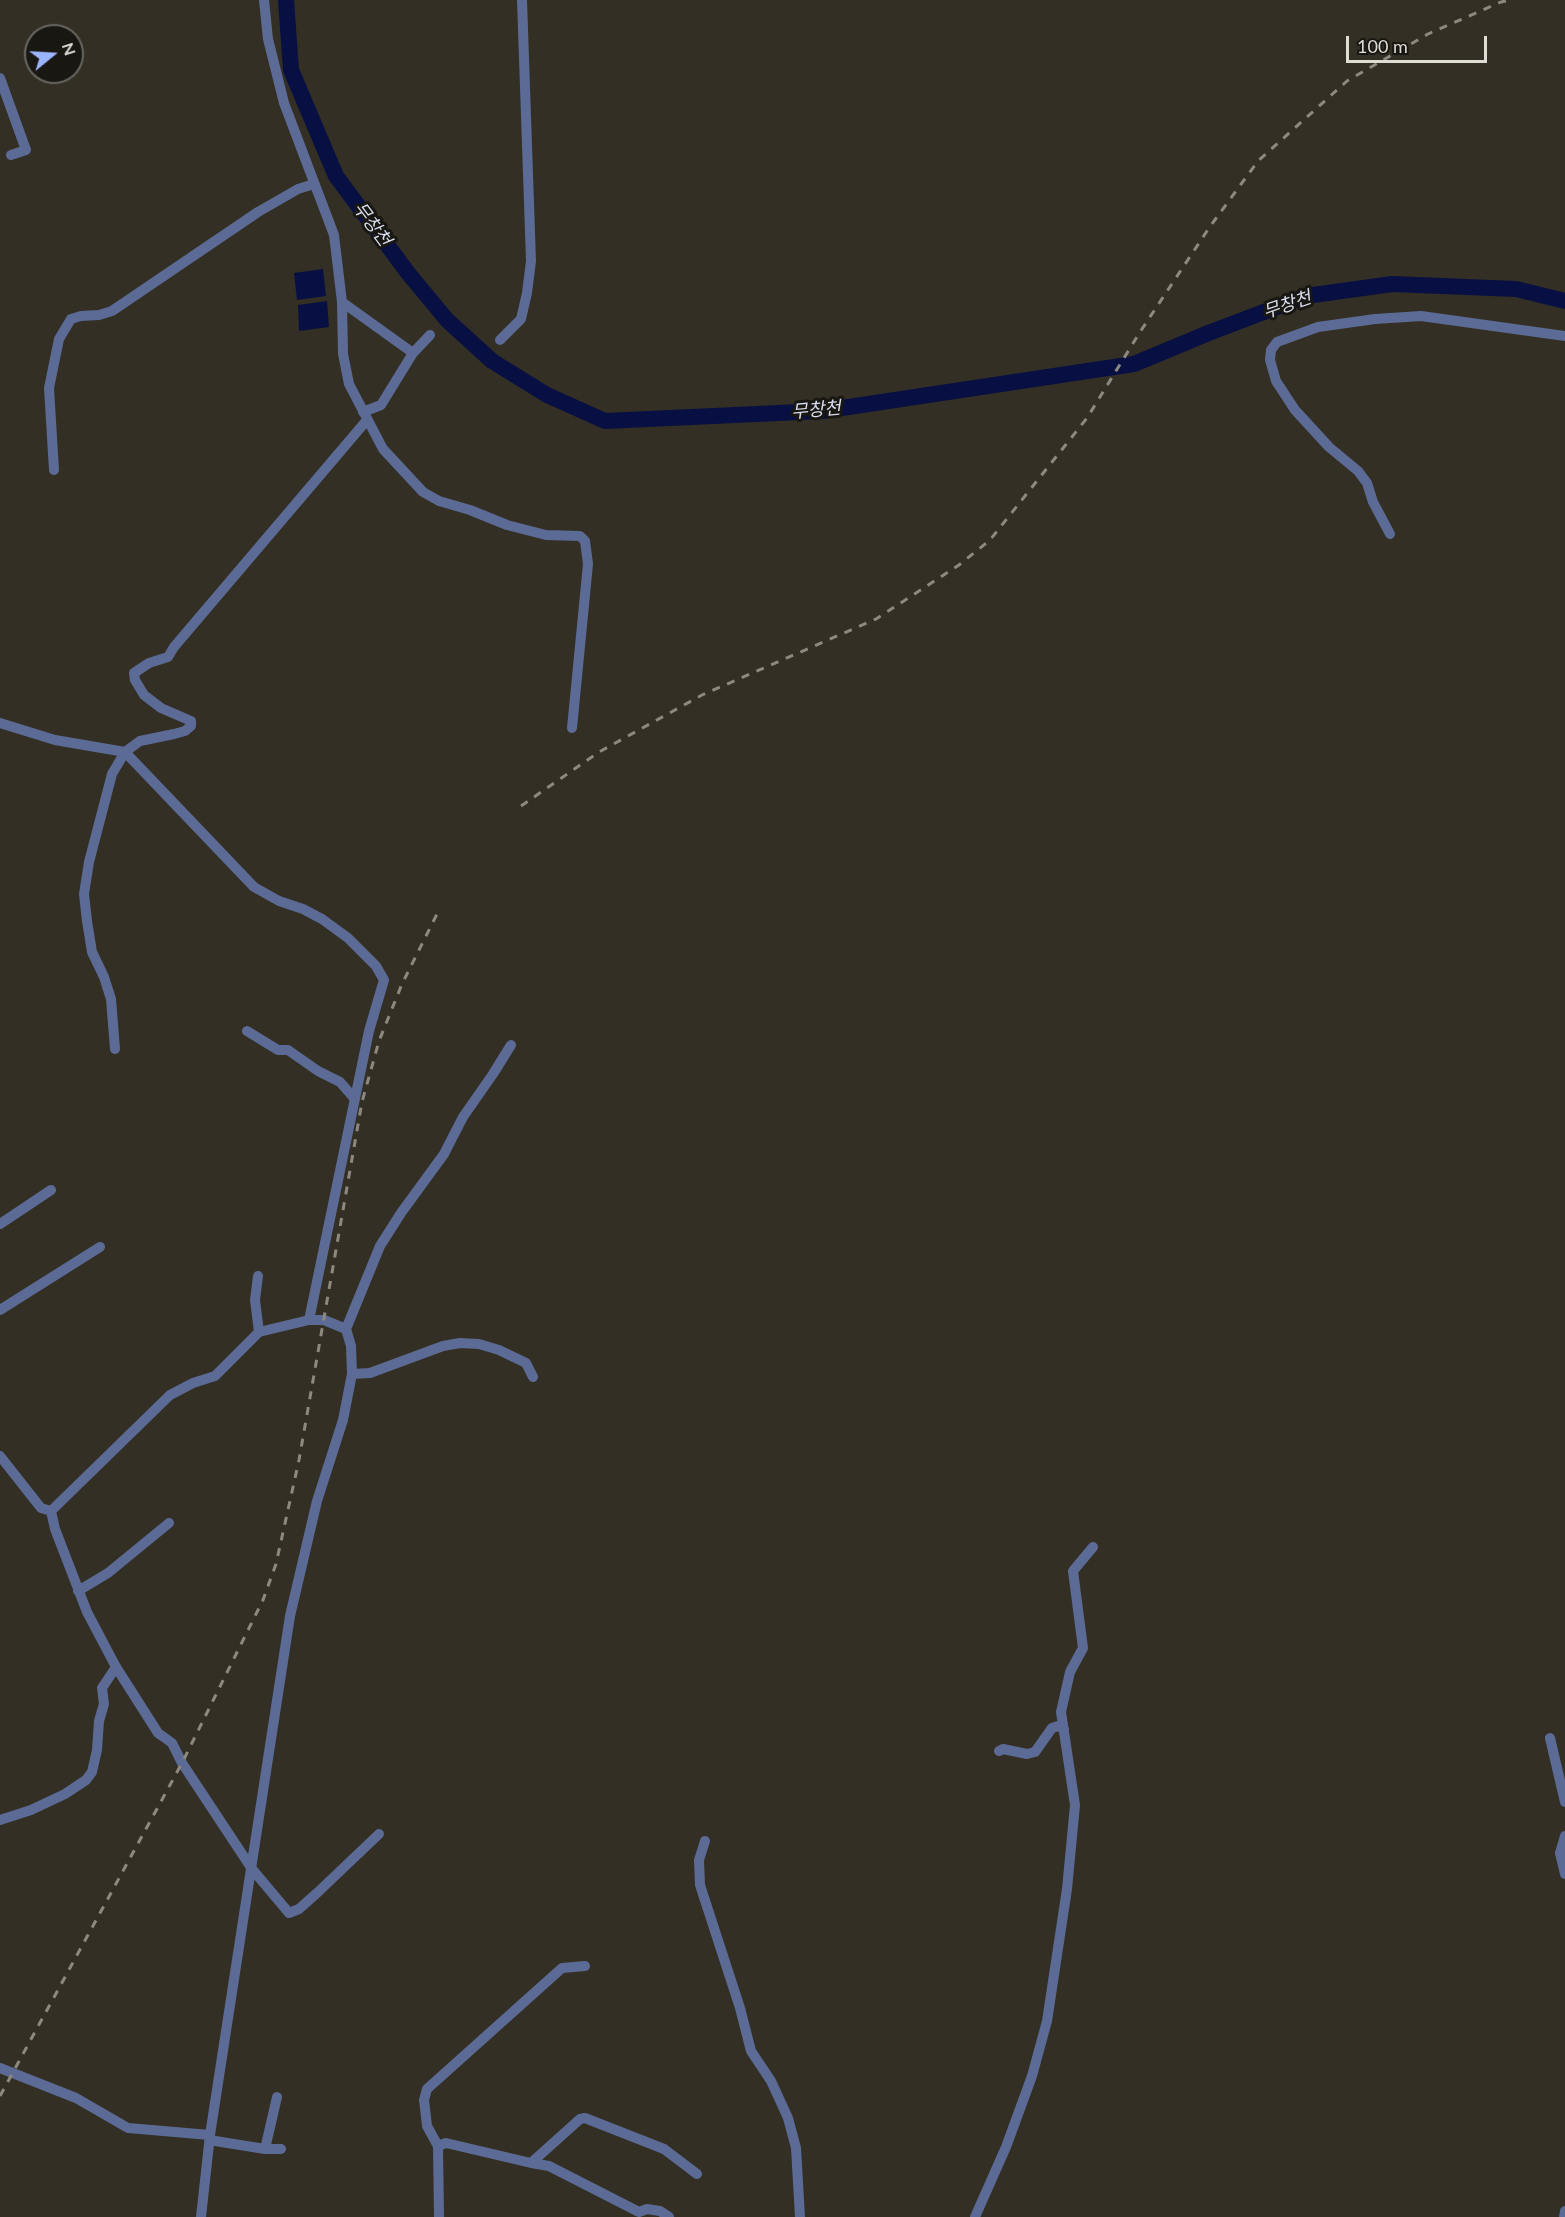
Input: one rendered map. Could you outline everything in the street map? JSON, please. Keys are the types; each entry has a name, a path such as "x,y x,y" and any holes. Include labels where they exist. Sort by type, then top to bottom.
{"street":[{"path":"264,0 268,39 284,103 334,236 342,302 342,354 349,384 383,449 423,492 439,501 470,510 507,525 546,535 580,536 585,541 588,564 572,728"},
{"path":"500,340 521,319 531,261 522,0"},
{"path":"0,78 26,150 11,155"},
{"path":"54,470 49,388 59,339 71,320 112,311 258,212 298,189 314,184"},
{"path":"342,302 413,353"},
{"path":"1390,534 1373,502 1367,483 1358,471 1329,447 1295,410 1276,381 1270,360 1271,350 1277,342 1318,327 1375,319 1421,316 1565,336"},
{"path":"115,1049 111,999 92,952 84,894 89,862 112,774 125,752 140,741 185,731 191,726 191,721 161,708 144,695 135,680 134,673 149,663 168,657 365,416 381,405 413,353 430,335"},
{"path":"0,723 55,740 125,752 254,887 279,901 303,909 322,919 348,938 376,966 384,980 369,1031 354,1098 309,1320"},
{"path":"247,1031 278,1050 288,1050 318,1071 340,1082 354,1098"},
{"path":"201,2217 210,2138 290,1616 317,1502 343,1420 352,1374 351,1346 346,1329 380,1246 400,1213 444,1154 463,1117 511,1045"},
{"path":"0,1224 51,1190"},
{"path":"0,1310 100,1247"},
{"path":"258,1276 255,1300 259,1332"},
{"path":"51,1511 170,1395 193,1383 215,1376 259,1332 309,1320 324,1320 346,1329"},
{"path":"352,1374 370,1373 442,1346 460,1343 479,1344 500,1350 526,1363 533,1377"},
{"path":"0,1456 41,1508 51,1511"},
{"path":"51,1511 55,1529 78,1591 116,1667 158,1733 172,1743 182,1763 252,1869 289,1913 299,1909 379,1834"},
{"path":"78,1591 108,1573 169,1523"},
{"path":"975,2217 1006,2147 1032,2076 1047,2021 1067,1889 1075,1805 1061,1712 1070,1672 1083,1648 1073,1571 1093,1547"},
{"path":"0,1820 31,1810 66,1794 86,1780 92,1772 97,1749 99,1721 104,1704 102,1688 116,1667"},
{"path":"999,1751 1003,1749 1027,1754 1035,1752 1052,1728 1058,1726 1064,1729"},
{"path":"1550,1738 1565,1802"},
{"path":"1565,1836 1560,1853 1565,1874"},
{"path":"705,1841 699,1860 700,1885 740,2008 751,2051 771,2081 788,2118 796,2148 800,2217"},
{"path":"439,2217 438,2146 427,2126 424,2100 426,2089 562,1968 585,1966"},
{"path":"0,2068 76,2098 128,2128 210,2138 265,2149 281,2148"},
{"path":"265,2149 277,2097"},
{"path":"531,2163 585,2118 664,2149 697,2174"},
{"path":"438,2146 446,2144 549,2166 639,2212 647,2209 660,2211 669,2217"},
{"path":"1564,2217 1565,2211"}],"shaded area":[{"path":"323,269 326,296 297,300 294,273"},
{"path":"327,301 329,327 299,331 298,305"}],"waterway":[{"name":"무창천","path":"286,0 291,70 336,176 408,273 447,320 492,361 547,395 605,421 822,411 1134,364 1306,296 1392,284 1516,289 1565,301"}],"railway":[{"path":"521,806 599,752 702,695 876,619 959,565 990,540 1087,418 1140,332 1209,228 1258,161 1347,81 1428,34 1510,0"},
{"path":"0,2096 182,1763 263,1600 276,1564 299,1460 362,1102 379,1041 402,984 439,910"}]}
